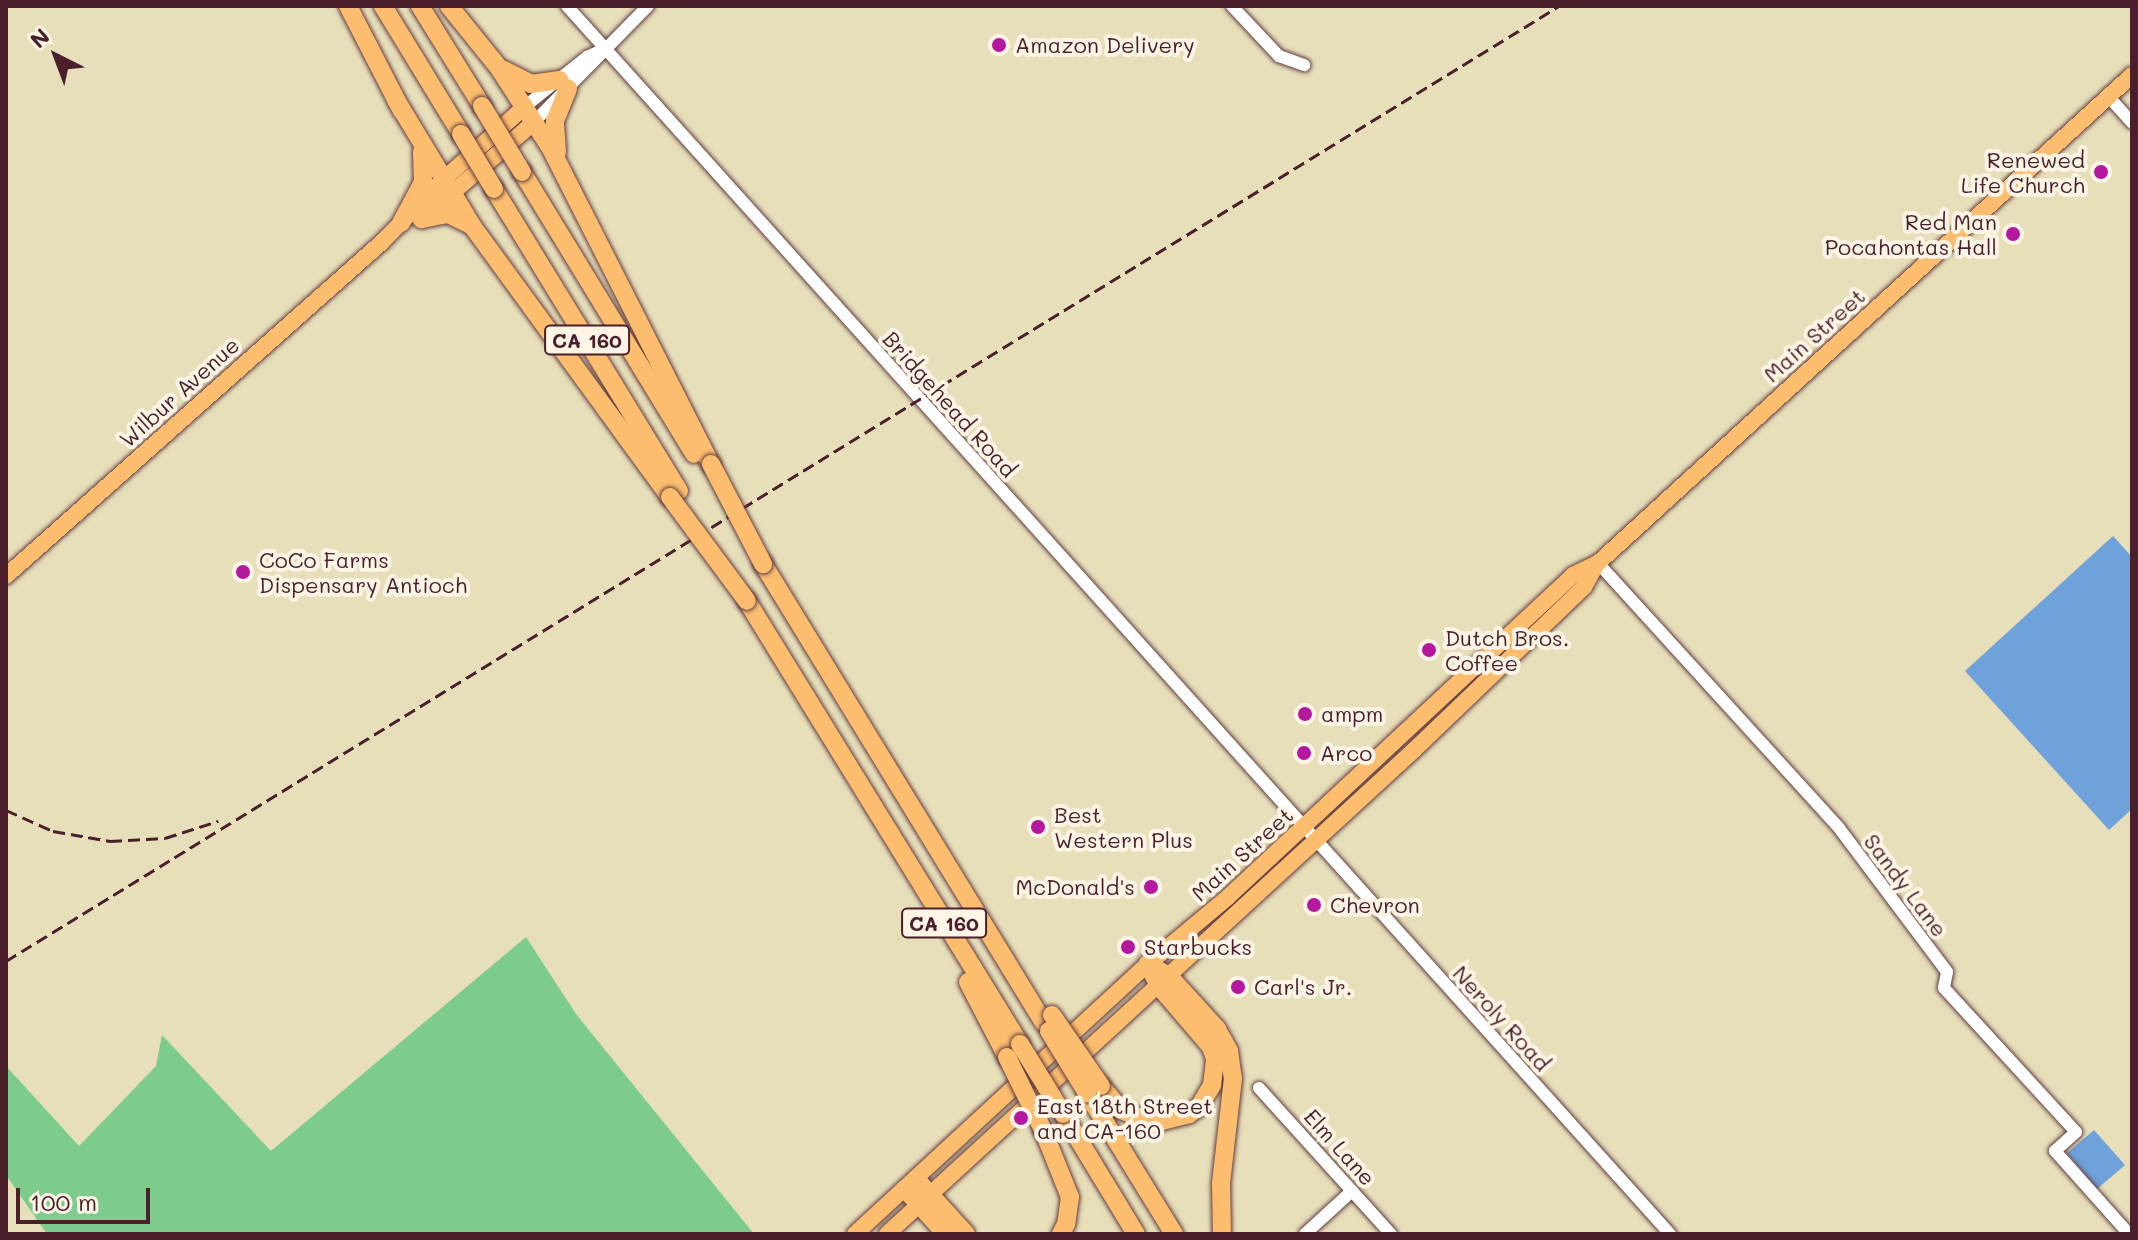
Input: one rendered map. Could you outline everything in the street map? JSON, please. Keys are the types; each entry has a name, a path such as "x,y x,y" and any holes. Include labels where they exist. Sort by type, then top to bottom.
{"highway":[{"path":"348,6 421,150 425,171 419,193 401,223"},
{"name":"CA 160","path":"383,6 674,494 747,601 1014,1051 1063,1114 1136,1234"},
{"name":"CA 160","path":"420,6 708,469 925,829 1094,1089 1174,1234"},
{"path":"449,6 490,56 561,167 708,469"},
{"path":"490,56 521,81 564,84 554,131 561,167"},
{"path":"396,100 473,227 674,494"},
{"path":"422,219 448,214 473,227"},
{"path":"1148,964 1217,1029 1232,1065 1221,1184 1222,1234"},
{"path":"1094,1089 1121,1110 1154,1123 1189,1114 1206,1097 1215,1072 1211,1047 1164,981"},
{"path":"1014,1051 1070,1197 1066,1224 1061,1234"},
{"path":"910,1184 966,1234"},
{"path":"925,1199 946,1234"}],"main road":[{"name":"Main Street","path":"855,1234 1148,964 1303,828 1573,575 1598,563 2132,75"},
{"name":"Wilbur Avenue","path":"6,576 401,223 450,185 528,116"},
{"name":"Wilbur Avenue","path":"381,243 422,219 450,185"},
{"name":"Main Street","path":"887,1234 1316,842 1584,587 1598,563"}],"street":[{"name":"Bridgehead Road","path":"567,6 1303,828"},
{"name":"Wilbur Avenue","path":"528,116 648,6"},
{"path":"1232,6 1279,56 1304,65"},
{"path":"2108,96 2132,123"},
{"name":"Sandy Lane","path":"1598,563 1839,828 1947,972 1944,988 2076,1132 2055,1151 2129,1234"},
{"name":"Neroly Road","path":"1303,828 1670,1234"},
{"name":"Elm Lane","path":"1259,1088 1391,1234"},
{"path":"1306,1234 1352,1191"}],"green space":[{"path":"526,937 576,1014 754,1234 47,1234 6,1175 6,1066 79,1146 156,1066 162,1035 271,1151"}],"water":[{"path":"2113,536 2132,557 2132,809 2109,830 1965,671"},
{"path":"2094,1130 2125,1165 2097,1189 2067,1153"}],"railway":[{"path":"6,961 1559,6"},
{"path":"6,810 53,831 110,841 165,838 218,821"}],"place":[{"name":"Amazon Delivery","path":"999,45"},
{"name":"Renewed Life Church","path":"2101,172"},
{"name":"Red Man Pocahontas Hall","path":"2013,234"},
{"name":"CoCo Farms Dispensary Antioch","path":"243,572"},
{"name":"Dutch Bros. Coffee","path":"1429,650"},
{"name":"ampm","path":"1305,714"},
{"name":"Arco","path":"1304,753"},
{"name":"Best Western Plus","path":"1038,827"},
{"name":"McDonald's","path":"1151,887"},
{"name":"Chevron","path":"1314,905"},
{"name":"Starbucks","path":"1128,947"},
{"name":"Carl's Jr.","path":"1238,987"},
{"name":"East 18th Street and CA-160","path":"1021,1118"}]}
